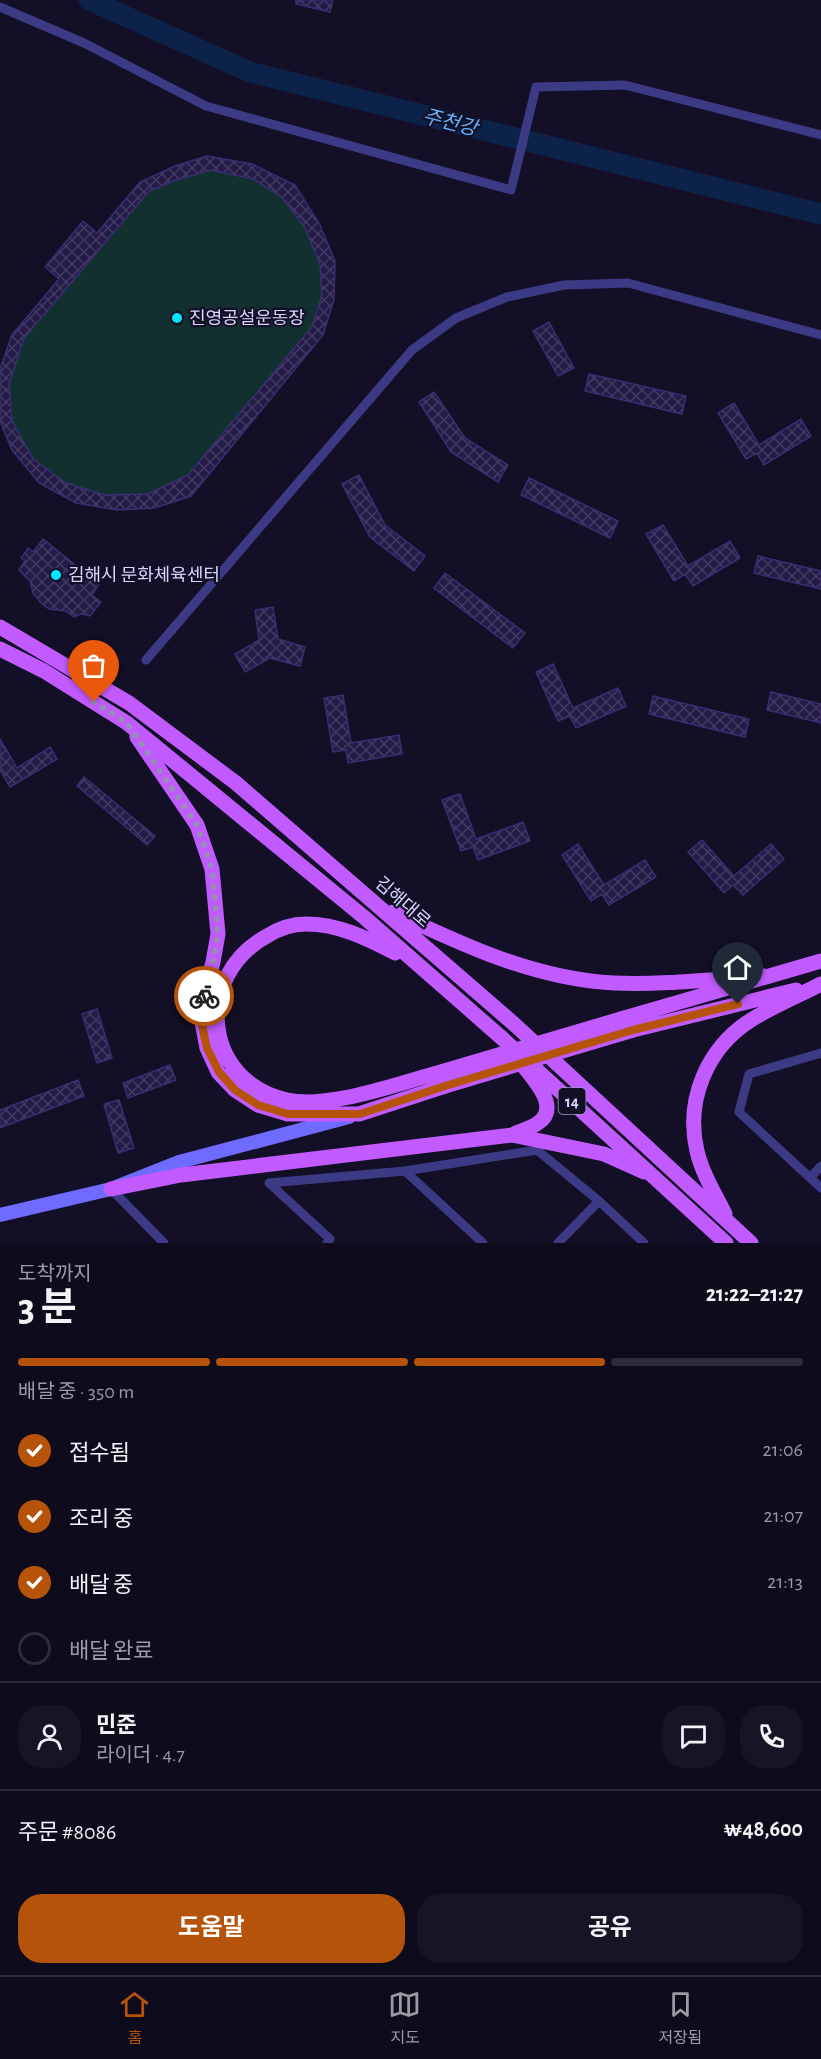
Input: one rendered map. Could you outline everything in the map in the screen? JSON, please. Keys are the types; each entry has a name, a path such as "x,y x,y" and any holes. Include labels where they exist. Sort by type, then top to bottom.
{"main road":[{"name":"김해대로","path":"0,627 129,703 236,783 514,1024 751,1243"},
{"name":"김해대로","path":"0,649 44,671 127,723 365,918 504,1039 726,1243"},
{"path":"127,723 197,825 212,869 218,934 204,995 202,1022 207,1048 219,1072 235,1090 258,1105 288,1114 360,1114"},
{"path":"375,903 466,946 518,965 567,976 631,983 764,976"},
{"path":"416,963 340,928 304,924 278,930 251,944 235,961 226,977 219,997 217,1023 222,1046 233,1066 248,1082 268,1093 288,1100 314,1101 340,1098 434,1074 821,961"},
{"path":"111,1189 179,1162 360,1114 633,1030 821,984"},
{"path":"730,1225 697,1152 693,1122 698,1088 710,1061 726,1040 751,1020 821,984"},
{"path":"0,1215 181,1175 512,1135 540,1122 546,1114 547,1103 542,1090 504,1039"},
{"path":"512,1135 604,1154 657,1178"}],"street":[{"path":"0,7 84,43 206,106 511,190 536,87 625,85 821,135"},
{"path":"146,660 412,350 456,318 507,297 553,287 628,284 821,335"},
{"path":"821,1053 749,1074 739,1113 821,1188"},
{"path":"330,1242 269,1183 405,1172 537,1150 599,1201 644,1243"},
{"path":"810,1178 821,1166"},
{"path":"405,1172 483,1243"},
{"path":"111,1189 164,1243"},
{"path":"558,1243 599,1201"}],"green space":[{"name":"진영공설운동장","path":"207,156 252,164 295,185 319,223 335,261 334,300 323,335 191,496 76,503 12,450 0,369 12,335 59,279 45,267 83,221 97,233 140,182 175,166"}],"building":[{"path":"296,0 333,0 330,12 296,4"},
{"path":"207,156 252,164 295,185 319,223 335,261 334,300 323,335 191,496 155,508 117,510 76,503 39,483 12,450 0,421 0,369 12,335 59,279 45,267 83,221 97,233 140,182 175,166","holes":["211,170 253,179 282,197 304,226 320,264 322,295 312,327 188,475 148,494 105,495 66,483 33,459 12,421 9,384 24,338 149,191"]},
{"path":"549,322 574,368 558,376 533,331"},
{"path":"589,374 686,396 682,414 585,391"},
{"path":"434,392 465,438 508,465 498,482 451,452 419,402"},
{"path":"734,403 759,445 801,419 811,436 764,465 757,453 746,459 718,413"},
{"path":"359,475 385,525 425,556 414,571 370,537 342,484"},
{"path":"529,478 618,521 610,538 521,495"},
{"path":"663,525 688,566 730,541 740,558 693,586 685,574 674,581 646,534"},
{"name":"김해시 문화체육센터","path":"43,539 99,584 92,595 101,602 90,616 81,614 74,617 66,611 49,609 33,593 30,581 19,570 25,561 21,558 28,548 33,552"},
{"path":"758,556 821,571 821,589 754,573"},
{"path":"445,573 525,633 513,648 434,588"},
{"path":"273,607 278,639 305,647 300,666 270,658 245,672 235,654 259,640 255,610"},
{"path":"553,664 573,708 618,688 626,706 576,728 570,716 558,721 536,672"},
{"path":"771,692 821,704 821,723 767,710"},
{"path":"343,695 351,743 399,735 402,754 348,763 346,750 333,752 324,698"},
{"path":"653,696 749,719 745,737 649,714"},
{"path":"0,739 17,768 50,747 57,759 10,787 0,770"},
{"path":"84,777 155,836 147,845 77,786"},
{"path":"460,794 476,839 523,822 530,841 478,860 473,847 461,851 442,800"},
{"path":"702,840 734,876 771,844 784,859 743,895 733,885 724,893 688,852"},
{"path":"578,844 604,885 645,860 656,877 609,905 602,894 591,901 562,855"},
{"path":"97,1009 112,1058 97,1063 82,1014"},
{"path":"170,1065 176,1080 128,1098 123,1083"},
{"path":"78,1080 84,1096 0,1128 0,1110"},
{"path":"119,1100 134,1148 118,1153 104,1104"}],"waterway":[{"name":"주천강","path":"89,0 250,72 821,214"}],"way so far":[{"path":"94,702 127,723 197,825 212,869 218,934 204,996"}],"place":[{"name":"진영공설운동장","path":"177,318"},
{"name":"김해시 문화체육센터","path":"56,575"}],"route":[{"path":"204,996 202,1022 204,1035 207,1048 219,1072 235,1090 258,1105 288,1114 360,1114 633,1030 738,1004"}]}
